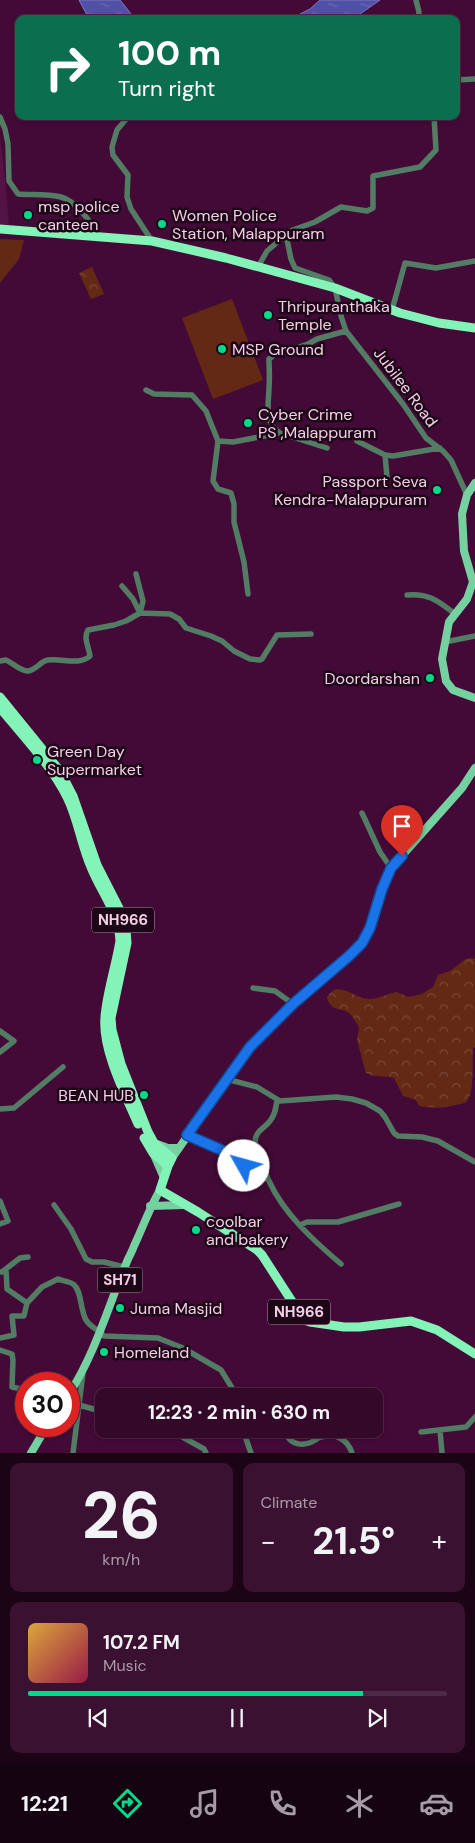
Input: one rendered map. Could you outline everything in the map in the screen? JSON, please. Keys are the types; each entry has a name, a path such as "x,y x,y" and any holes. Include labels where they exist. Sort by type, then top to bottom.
{"highway":[{"path":"0,229 152,241 334,288 392,310 439,323 475,328"},
{"name":"NH966","path":"0,697 60,771 74,796 97,865 121,912 126,929 127,944 111,1018 112,1030 121,1064 154,1148"},
{"name":"NH966","path":"0,708 53,774 68,798 91,867 116,915 120,930 120,941 105,1018 106,1030 113,1062 146,1142 170,1162"},
{"path":"160,1190 170,1162"},
{"name":"NH966","path":"160,1190 262,1255 304,1320 359,1327 411,1321 437,1330 475,1354"}],"main road":[{"path":"475,483 467,495 462,514 464,551 473,582 467,598 449,622 442,659 446,681 453,690 475,698"},
{"path":"170,1162 250,1047 293,1004 362,943 370,928 382,889 391,868 462,788 475,768"},
{"path":"164,1178 154,1148 179,1148"},
{"name":"SH71","path":"80,1376 150,1206 160,1190"},
{"path":"150,1206 185,1205"},
{"path":"31,1453 40,1437"}],"street":[{"path":"416,0 419,15"},
{"path":"460,80 475,79"},
{"path":"0,117 8,144 8,181 18,194 63,197 79,209 93,226 98,236"},
{"path":"125,120 117,130 112,146 113,155 128,175 127,197 131,210 152,241"},
{"path":"258,267 268,251 290,231 315,222 341,207 367,211 373,208 373,176 420,167 436,150 434,120"},
{"path":"286,235 295,268 329,280 334,288"},
{"path":"392,310 405,263 436,268 475,261"},
{"name":"Jubilee Road","path":"334,288 346,331 403,404 426,438 440,448 451,460 467,495"},
{"path":"327,448 280,434 274,430 267,410 269,359 274,355 308,344 317,339 346,331"},
{"path":"146,390 154,394 192,395 206,411 218,442 213,481 218,489 230,492 232,495 234,522 244,562 248,594"},
{"path":"218,442 233,442 280,434"},
{"path":"357,441 385,455 394,456 440,448"},
{"path":"385,455 387,477"},
{"path":"136,574 143,601 140,613"},
{"path":"122,586 133,599 140,613"},
{"path":"407,594 420,593 429,596 455,614"},
{"path":"0,661 6,660 26,671 32,670 42,662 49,660 85,660 90,656 86,640 88,630 114,625 140,613 170,614 179,619 186,628 222,641 234,651 250,660 262,659 277,635 311,634"},
{"path":"445,642 475,636"},
{"path":"362,814 380,852 391,868"},
{"path":"253,988 275,991 293,1004"},
{"path":"0,1031 14,1041 0,1052"},
{"path":"0,1109 14,1108 63,1067"},
{"path":"226,1079 257,1087 277,1100 287,1101 336,1097 359,1101 380,1111 398,1136 422,1137 438,1141 475,1162"},
{"path":"277,1100 276,1111 270,1121 258,1132 254,1140 255,1147 263,1159 268,1179 284,1205 300,1225 341,1264"},
{"path":"187,1135 226,1152 233,1161 268,1179"},
{"path":"0,1201 8,1221 0,1224"},
{"path":"300,1225 307,1222 338,1222 399,1204"},
{"path":"54,1205 71,1229 86,1259 92,1262 104,1262 124,1267"},
{"path":"27,1303 6,1289 3,1270 20,1258 28,1257"},
{"path":"0,1338 14,1335 12,1316 24,1316 27,1303 42,1287 58,1279 72,1284 77,1289 80,1308 86,1321 104,1336 158,1338 183,1348 221,1370 232,1388"},
{"path":"0,1350 12,1354 12,1387 15,1388"},
{"path":"83,1371 80,1405 95,1409"},
{"path":"421,1432 466,1427 475,1417"},
{"path":"440,1430 442,1453"},
{"path":"73,1453 75,1437"},
{"path":"184,1438 204,1449 206,1453"},
{"path":"246,1438 251,1453"},
{"path":"290,1438 297,1443 311,1443 316,1438"},
{"path":"341,1438 352,1453"}],"shaded area":[{"path":"0,136 5,179 9,225 0,224"}],"green space":[{"path":"0,239 24,240 19,259 0,283"},
{"path":"92,267 104,294 91,299 79,273"},
{"name":"MSP Ground","path":"232,299 263,380 213,399 182,318"},
{"path":"466,959 475,959 475,1047 473,1048 472,1085 469,1098 465,1103 446,1107 419,1106 416,1100 403,1096 394,1078 366,1073 357,1040 359,1027 350,1014 331,1006 327,998 331,992 336,990 346,991 369,999 396,992 409,997 422,994 433,987 438,975 450,971"}],"water":[{"path":"79,0 120,0 132,15 87,15"},
{"path":"320,0 380,0 359,15 298,15 310,9"}],"place":[{"name":"msp police canteen","path":"28,215"},
{"name":"Women Police Station, Malappuram","path":"162,224"},
{"name":"Thripuranthaka Temple","path":"268,315"},
{"name":"MSP Ground","path":"222,349"},
{"name":"Cyber Crime PS ,Malappuram","path":"248,423"},
{"name":"Passport Seva Kendra-Malappuram","path":"437,490"},
{"name":"Doordarshan","path":"430,678"},
{"name":"Green Day Supermarket","path":"37,760"},
{"name":"BEAN HUB","path":"144,1095"},
{"name":"coolbar and bakery","path":"196,1230"},
{"name":"Juma Masjid","path":"120,1308"},
{"name":"Homeland","path":"104,1352"}],"route":[{"path":"244,1166 233,1161 226,1152 187,1135 250,1047 293,1004 362,943 370,928 382,889 391,868 402,856"}]}
